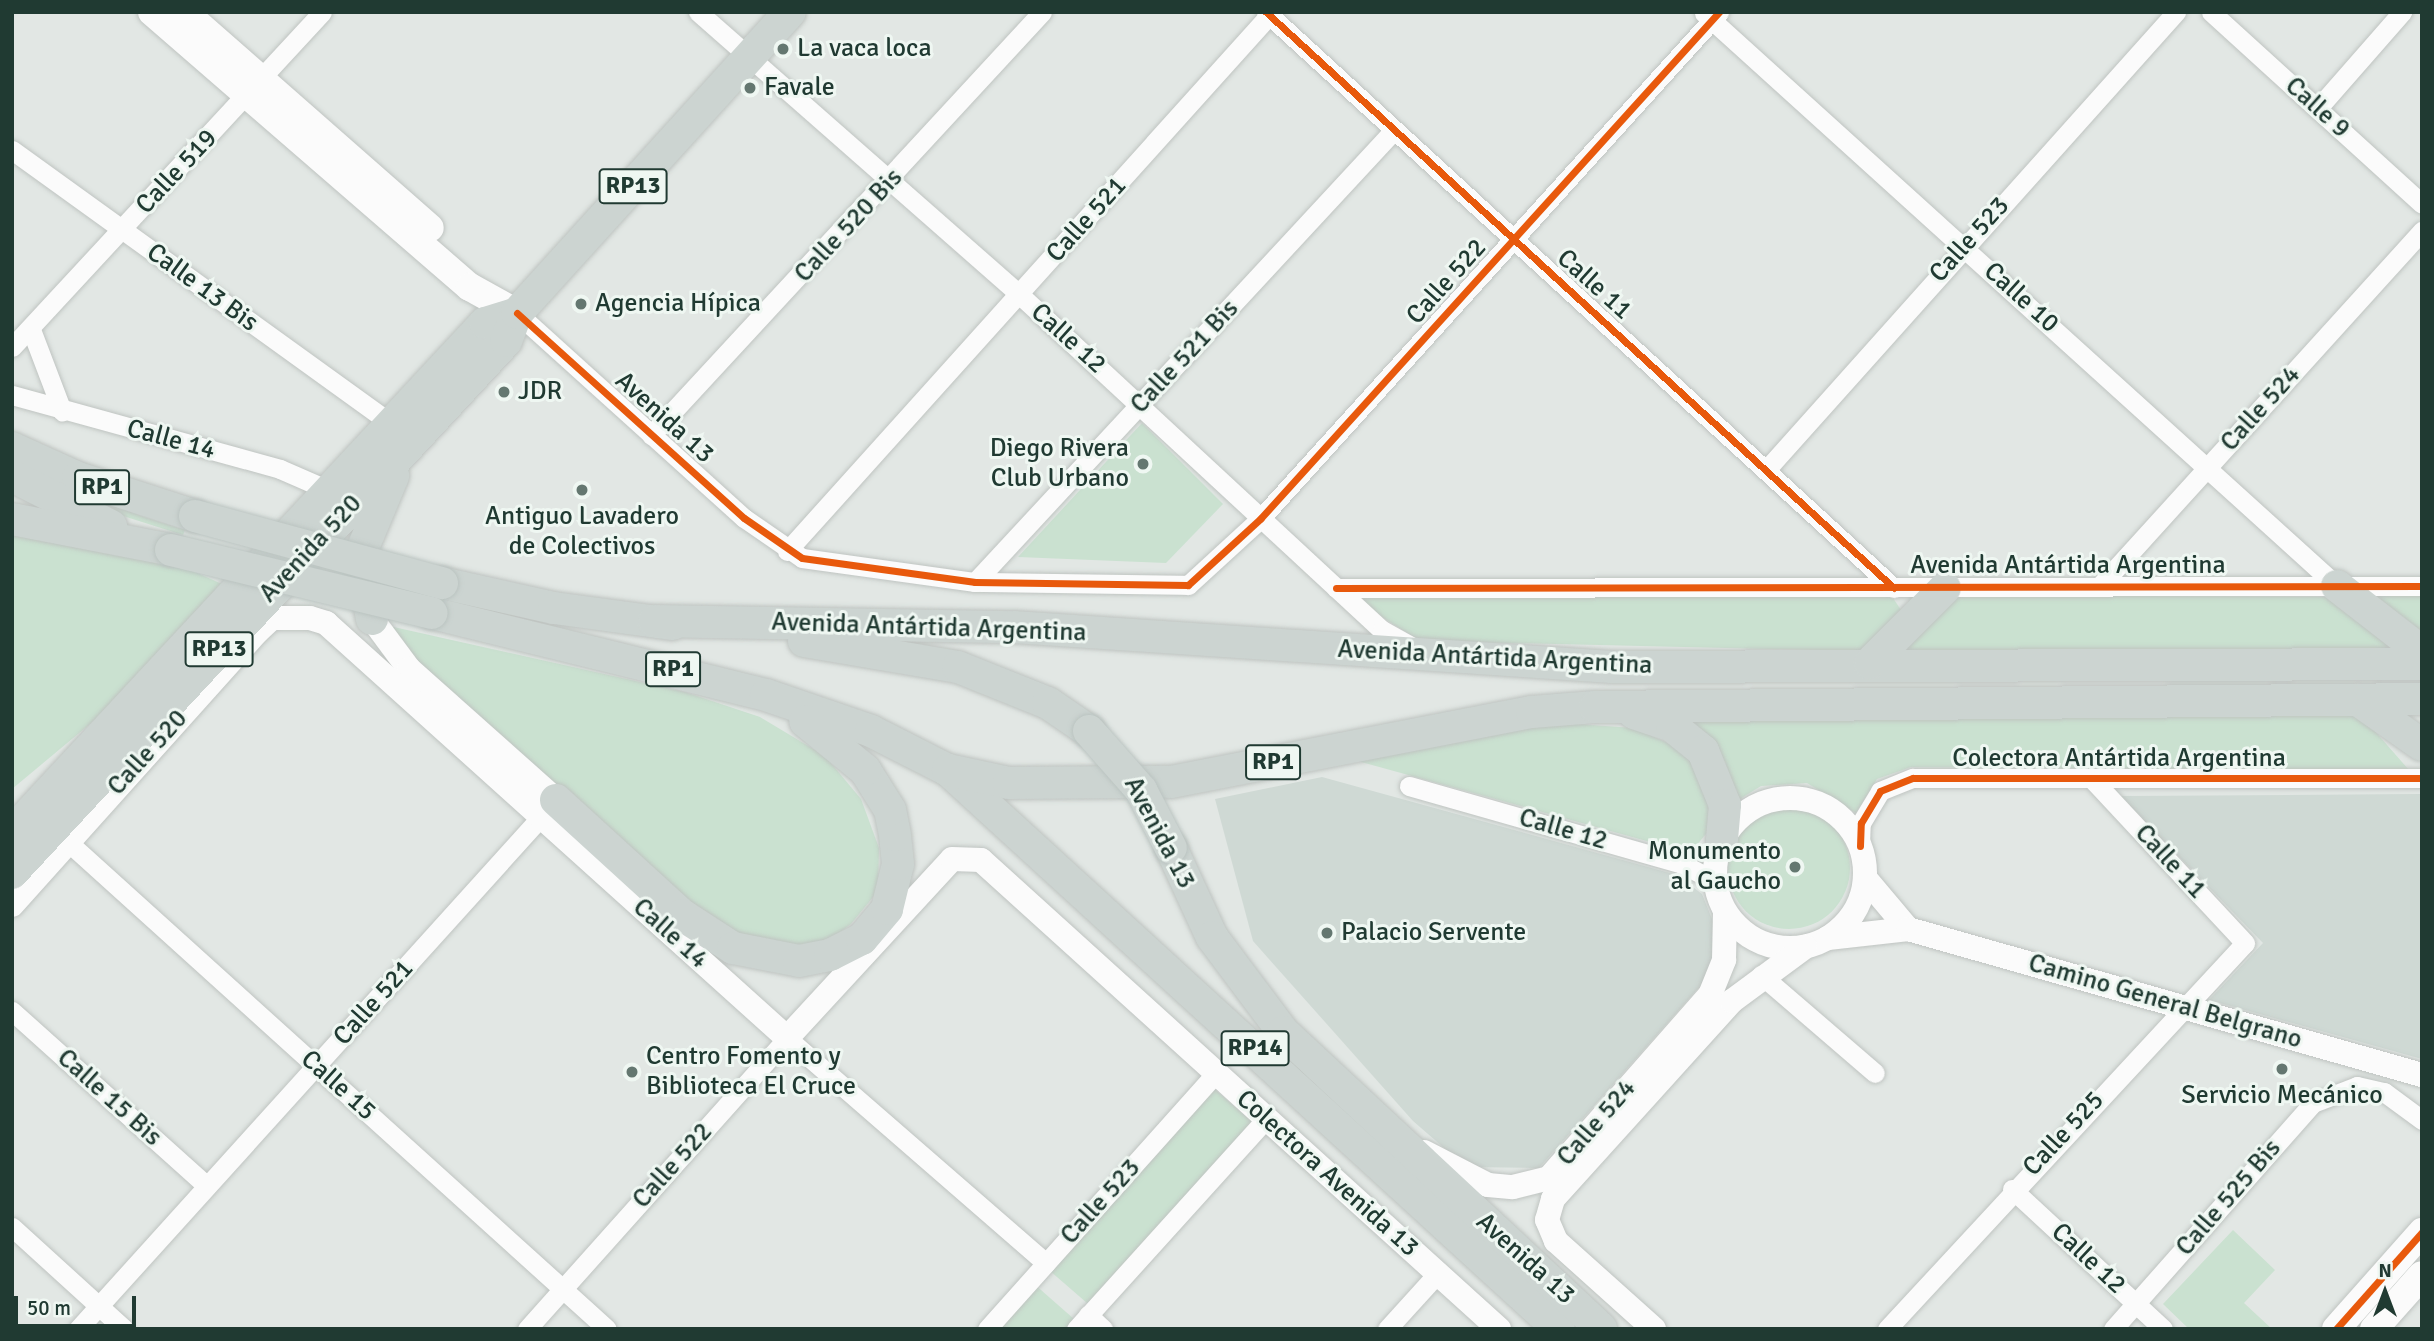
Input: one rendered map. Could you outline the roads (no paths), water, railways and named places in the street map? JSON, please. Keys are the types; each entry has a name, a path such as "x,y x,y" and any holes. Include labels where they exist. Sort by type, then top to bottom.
{"main road":[{"name":"Avenida 13","path":"152,12 255,88 481,273 517,313"},
{"name":"Avenida 13","path":"184,12 255,88"},
{"name":"Avenida 520","path":"12,873 425,425 506,341 517,313 790,12"},
{"name":"Avenida 520","path":"12,832 485,323 517,313"},
{"path":"372,619 359,572 362,540 425,425"},
{"name":"Avenida 13","path":"12,448 78,478 195,516 442,583 554,608 958,667 1037,697 1089,731 1141,790 1225,957 1283,1032 1381,1127 1601,1329"},
{"name":"RP1","path":"12,476 163,549"},
{"path":"13,520 163,549"},
{"name":"Avenida 13","path":"163,549 766,695 871,732 948,770 1559,1329"},
{"path":"2337,586 2422,652"},
{"path":"1870,663 1945,588"},
{"name":"Avenida Antártida Argentina","path":"654,621 1014,627 1440,659 1612,667 1870,663 2422,664"},
{"path":"548,809 682,915 733,948 799,961 848,948 873,930 893,898 898,864 890,810 843,746 766,695"},
{"path":"2357,699 2422,745"},
{"name":"Avenida Antártida Argentina","path":"948,770 1009,783 1171,782 1532,712 1595,707 2422,699"},
{"path":"1595,707 1658,719 1703,751 1725,805 1722,840"},
{"path":"12,798 93,743"},
{"path":"2336,1329 2422,1232"},
{"path":"2374,1329 2422,1275"}],"street":[{"name":"Calle 519","path":"12,347 32,332 121,230 255,88 322,12"},
{"name":"Calle 12","path":"698,12 1020,295 1260,519 1397,641 1440,659"},
{"name":"Calle 520 Bis","path":"651,436 892,181 1042,12"},
{"name":"Calle 523","path":"1766,470 2176,12"},
{"name":"Calle 9","path":"2211,12 2422,205"},
{"path":"2318,108 2402,12"},
{"name":"Calle 11","path":"1270,13 1393,131 1894,588"},
{"name":"Calle 521","path":"787,551 1020,295 1270,13"},
{"name":"Calle 10","path":"1712,15 2337,586"},
{"name":"Calle 522","path":"1204,578 1514,239 1712,15"},
{"name":"Calle 521 Bis","path":"975,582 1141,406 1393,131"},
{"name":"Calle 13 Bis","path":"12,149 393,425"},
{"name":"Calle 524","path":"2099,587 2422,231"},
{"name":"Avenida 13","path":"517,313 651,436 787,551"},
{"path":"32,332 61,411"},
{"name":"Calle 14","path":"12,395 61,411 280,469 328,490"},
{"name":"Avenida Antártida Argentina","path":"787,551 830,563 975,582 1166,587 1204,578"},
{"name":"Avenida Antártida Argentina","path":"1336,587 2422,586"},
{"name":"Calle 14","path":"291,614 326,624 548,809"},
{"name":"Calle 520","path":"12,905 258,631 272,618 291,614"},
{"name":"Calle 14","path":"372,619 409,669 548,809 787,1038 1046,1263"},
{"name":"Colectora Antártida Argentina","path":"1860,846 1868,807 1895,782 2422,778"},
{"name":"Calle 11","path":"2094,781 2245,943"},
{"name":"Calle 12","path":"1409,786 1682,864 1715,881"},
{"path":"1722,840 1740,817 1764,802 1793,798 1821,805 1844,822 1860,846 1865,878 1847,922 1828,938 1805,947 1760,943 1725,912"},
{"name":"Calle 521","path":"78,1329 548,809"},
{"name":"RP1","path":"1722,840 1715,881 1725,912"},
{"name":"Calle 15","path":"68,842 607,1329"},
{"name":"Calle 522","path":"527,1329 787,1038 941,871 965,856"},
{"name":"Colectora Avenida 13","path":"965,856 993,867 1265,1120 1499,1329"},
{"path":"1865,878 1908,929"},
{"name":"Calle 524","path":"1381,1127 1489,1185 1513,1187 1549,1178 1710,995 1724,960 1725,912"},
{"name":"Camino General Belgrano","path":"1828,938 1908,929 2422,1075"},
{"name":"Calle 525","path":"1887,1329 2012,1189 2245,943"},
{"name":"Calle 524","path":"1654,1329 1556,1241 1548,1220 1553,1199 1761,975 1805,947"},
{"path":"1761,975 1875,1073"},
{"name":"Calle 15 Bis","path":"12,1011 206,1185"},
{"name":"Calle 523","path":"987,1329 1216,1074"},
{"name":"Calle 525 Bis","path":"2113,1329 2313,1103 2357,1086 2384,1092 2422,1120"},
{"path":"1103,1329 1082,1322 1265,1120"},
{"name":"Calle 12","path":"2012,1189 2164,1329"},
{"path":"12,1227 124,1329"},
{"path":"1387,1329 1438,1273"}],"place":[{"name":"La vaca loca","path":"783,49"},
{"name":"Favale","path":"750,88"},
{"name":"Agencia Hípica","path":"581,304"},
{"name":"JDR","path":"504,392"},
{"name":"Diego Rivera Club Urbano","path":"1143,464"},
{"name":"Antiguo Lavadero de Colectivos","path":"582,490"},
{"name":"Monumento al Gaucho","path":"1795,867"},
{"name":"Palacio Servente","path":"1327,933"},
{"name":"Servicio Mecánico","path":"2282,1069"},
{"name":"Centro Fomento y Biblioteca El Cruce","path":"632,1072"}]}
